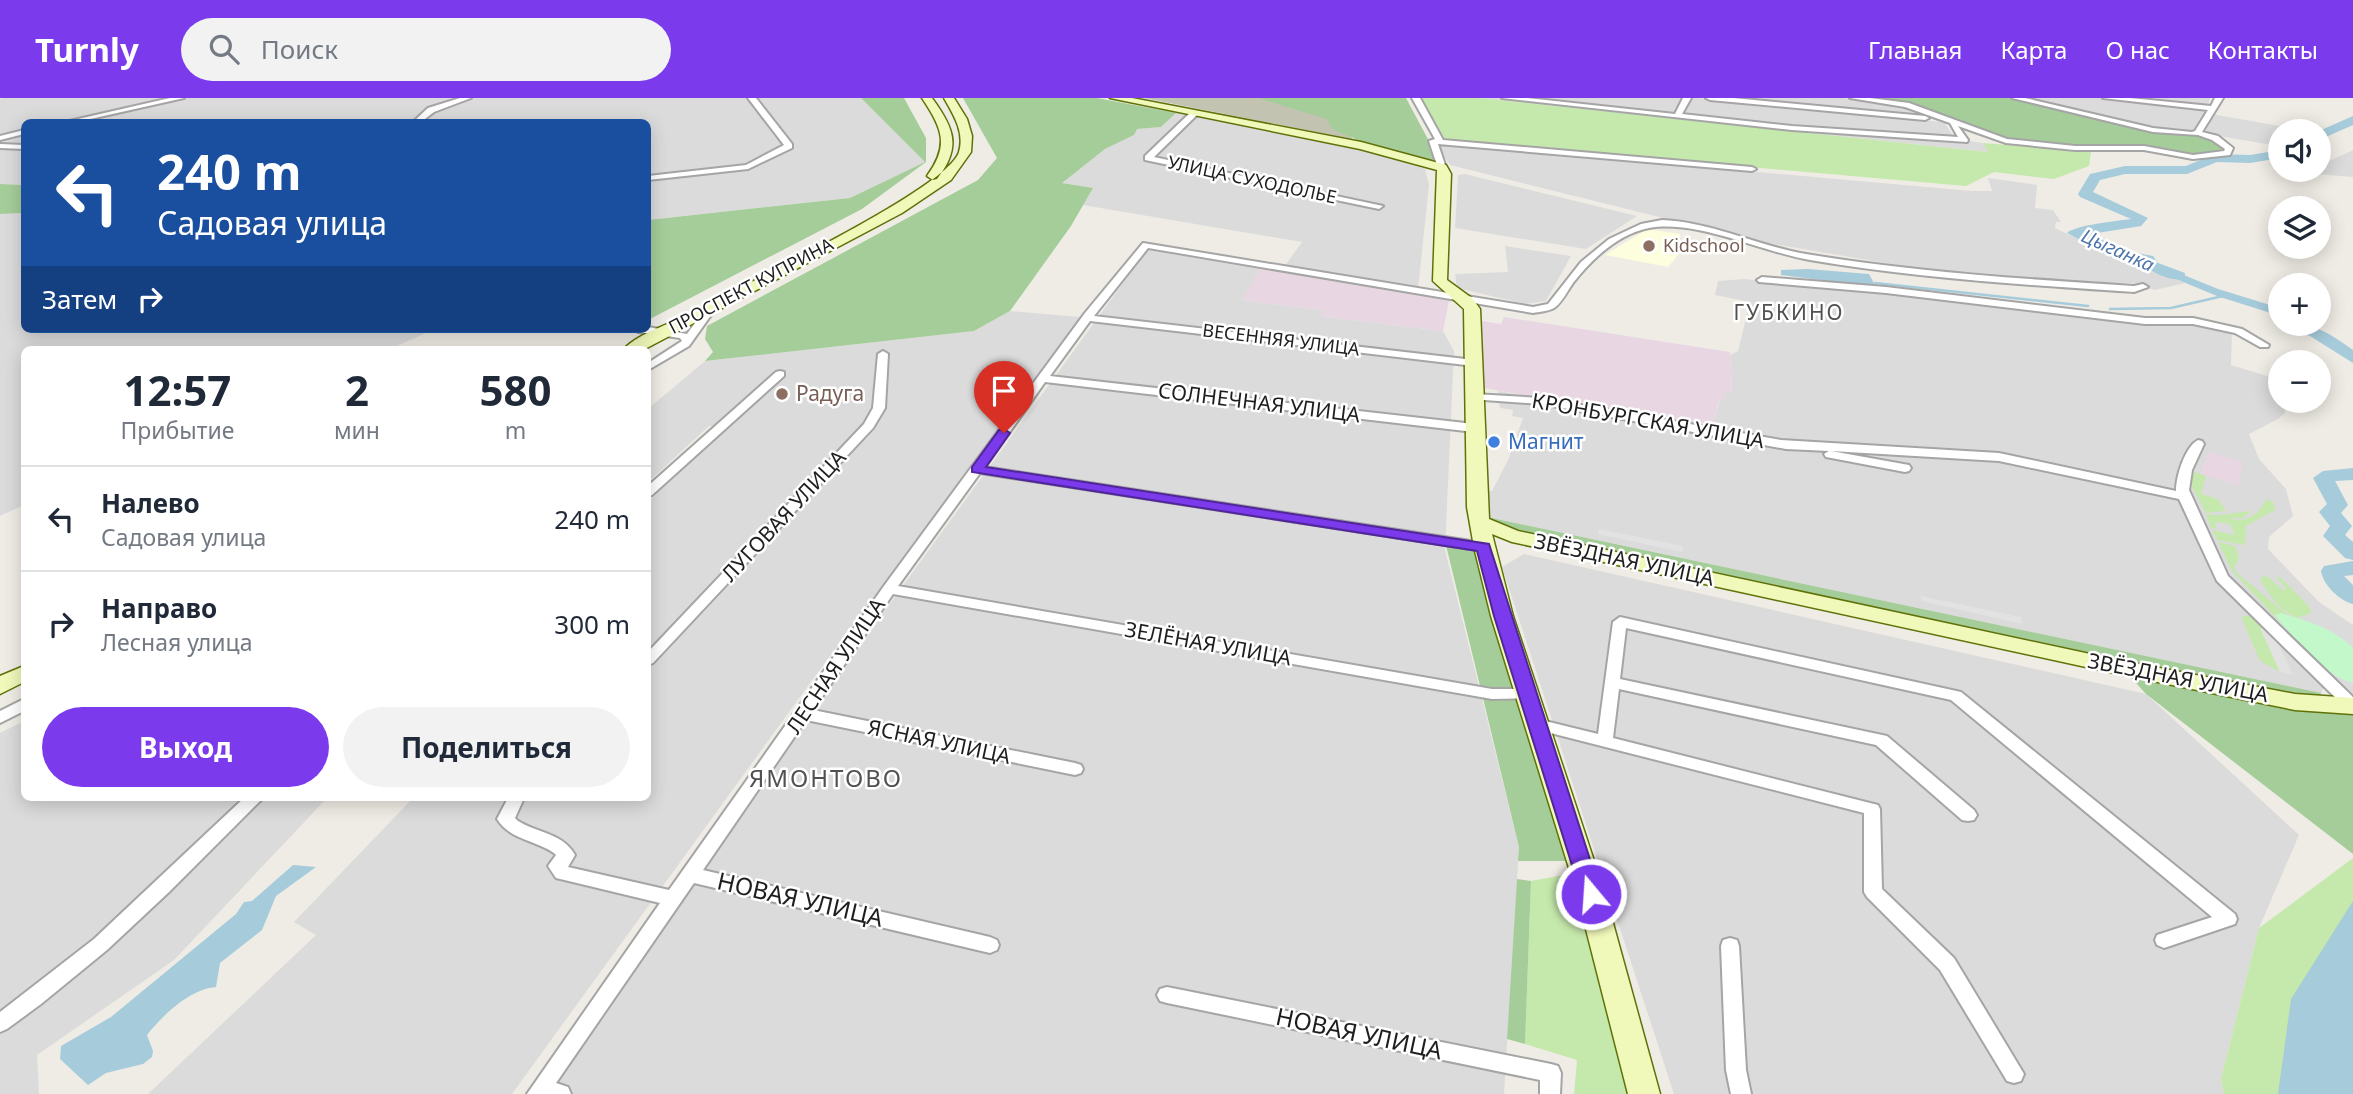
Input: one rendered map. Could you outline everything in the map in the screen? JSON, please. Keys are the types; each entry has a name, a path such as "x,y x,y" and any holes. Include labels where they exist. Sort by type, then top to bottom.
{"street":[{"path":"83,119 180,98"},
{"path":"420,119 431,110 467,98"},
{"path":"651,178 748,167 789,146 752,98"},
{"name":"ПРОСПЕКТ КУПРИНА","path":"870,223 927,183 947,156 950,142 947,130 928,98"},
{"name":"ПРОСПЕКТ КУПРИНА","path":"638,346 938,185 964,158 969,142 963,117 949,98"},
{"path":"1115,98 1361,146 1442,168"},
{"path":"1416,98 1440,141"},
{"path":"1506,98 1792,128 1964,140 1953,124"},
{"path":"1678,115 1687,98"},
{"path":"1710,98 1940,119"},
{"path":"1854,98 1906,106 1992,138 2032,145 2144,148 2193,157 2227,153 2229,148 2224,143 2198,133 2153,131 2016,98"},
{"path":"2107,98 2213,108"},
{"path":"2198,133 2219,98"},
{"name":"УЛИЦА СУХОДОЛЬЕ","path":"1195,113 1147,158 1379,206"},
{"path":"0,138 21,133"},
{"path":"1644,1094 1591,894 1527,694 1483,540 1474,428 1472,309 1440,281 1445,174 1433,141 1752,169"},
{"path":"0,146 21,147"},
{"path":"1458,295 1533,310 1551,306 1573,274 1595,254 1628,233 1662,223 1793,254 1870,266 2028,284 2134,289 2143,286"},
{"name":"ЛЕСНАЯ УЛИЦА","path":"546,1092 675,899 889,589 1087,318 1146,245 1458,295"},
{"path":"1870,266 1885,289"},
{"path":"1762,280 1885,289 2145,321 2193,321 2238,331 2264,345"},
{"path":"1472,309 1499,305"},
{"path":"651,365 679,349 711,307"},
{"name":"ВЕСЕННЯЯ УЛИЦА","path":"1087,318 1474,363"},
{"path":"651,331 683,335 687,340"},
{"name":"ЛУГОВАЯ УЛИЦА","path":"651,657 869,426 879,408 883,354"},
{"path":"651,489 780,374"},
{"name":"СОЛНЕЧНАЯ УЛИЦА","path":"1044,379 1474,428"},
{"name":"КРОНБУРГСКАЯ УЛИЦА","path":"1474,397 1541,401 1905,468"},
{"name":"КРОНБУРГСКАЯ УЛИЦА","path":"1780,444 1999,457 2184,496"},
{"path":"2198,444 2181,489 2222,578 2353,706"},
{"path":"976,470 1483,540"},
{"name":"ЗВЁЗДНАЯ УЛИЦА","path":"1483,540 1512,536 2131,669 2295,702 2353,706"},
{"name":"ЗЕЛЁНАЯ УЛИЦА","path":"889,589 1492,694 1527,694"},
{"path":"1605,741 1620,622 1956,696 2228,919 2164,940"},
{"path":"0,686 21,675"},
{"path":"1612,682 1881,740 1968,815"},
{"path":"0,718 21,706"},
{"name":"ЯСНАЯ УЛИЦА","path":"804,714 1075,769"},
{"path":"1537,724 1872,809 1873,892 1947,964 2014,1074"},
{"path":"0,1023 55,986 252,801"},
{"path":"515,801 506,819 511,827 560,846 566,855 557,866 562,873 675,899"},
{"name":"НОВАЯ УЛИЦА","path":"692,875 990,945"},
{"path":"1730,946 1736,1070 1741,1094"},
{"name":"НОВАЯ УЛИЦА","path":"1167,995 1551,1084"}],"shaded area":[{"path":"861,98 925,162 850,198 651,220 651,119 21,119 21,185 0,184 0,99"},
{"path":"1144,98 1335,98 1352,139"},
{"path":"1479,98 1697,98 1762,107 1944,122 1955,139 1983,143 1989,152"},
{"path":"1720,98 1843,98 1911,109 1918,116"},
{"path":"2020,98 2210,98 2206,113 2268,124 2268,144 2190,131 2173,131"},
{"path":"1176,113 1366,150 1425,169 1429,185 1418,290 1284,267 1302,242 1083,205 1092,188 1061,183 1105,149 1134,135 1136,129 1161,127"},
{"path":"1444,144 1971,191 1992,191 1988,178 2037,185 2035,208 2053,210 2061,222 2056,222 2055,228 2109,254 2185,283 2155,290 2133,283 2041,282 1938,272 1756,241 1450,165 1437,146"},
{"path":"2353,150 2353,177 2331,175 2331,160"},
{"path":"1465,174 1637,216 1586,249 1455,228 1458,175"},
{"path":"21,213 21,333 426,333 397,346 21,346 21,506 0,516 0,214"},
{"name":"Kidschool","path":"1647,229 1680,234 1679,254 1668,267 1605,255"},
{"path":"1505,246 1571,256 1546,301 1525,304 1457,288 1455,274 1508,272"},
{"path":"1147,250 1260,269 1243,300 1323,310 1321,316 1443,331 1454,351 1445,550 1519,847 1504,1094 547,1094 801,726"},
{"path":"1260,269 1449,301 1443,331 1321,316 1322,310 1242,300"},
{"path":"1744,279 2032,306 2154,324 2183,322 2232,331 2231,365 2268,376 2268,413 2285,413 2249,434 2259,459 2286,489 2293,516 2269,537 2268,549 2319,602 2353,625 2353,694 2342,686 2324,686 2321,693 1487,517 1487,491 1492,491 1508,460 1523,418 1512,416 1513,410 1500,408 1498,391 1712,425 1723,390 1732,392 1730,355 1738,351 1750,302 1715,295 1718,281"},
{"path":"1010,311 1081,317 810,683 512,1094 148,1094 316,935 294,922 410,801 651,801 651,499 724,427 709,426 651,479 651,406 705,361 974,331"},
{"path":"1504,317 1730,352 1732,392 1724,390 1726,397 1719,401 1712,425 1709,426 1483,388 1482,321 1501,324"},
{"path":"2209,452 2243,462 2238,485 2200,474"},
{"path":"1599,529 1683,546 1682,552 1598,534"},
{"path":"1524,554 2146,694 2299,835 2259,928 2221,1079 2224,1094 1674,1094 1502,567"},
{"path":"1921,596 2021,617 2023,624 1921,601"},
{"path":"2260,628 2272,630 2293,675 2280,672"},
{"path":"21,722 21,801 241,801 51,980 0,1013 0,733"},
{"path":"262,801 324,801 174,960 37,1055 39,1094 0,1094 0,1028 49,999"}],"green space":[{"path":"861,98 904,98 926,138 926,162 862,209 651,318 651,220 850,198 925,162"},
{"path":"963,98 1097,98 1176,113 1161,127 1137,129 1134,135 1105,149 1062,183 1093,188 1071,226 1010,311 974,331 705,361 713,352 705,339 707,326 978,180 997,158"},
{"path":"1258,98 1406,98 1439,160 1436,163 1367,144 1332,129 1327,119"},
{"path":"1418,98 1479,98 1988,152 1983,143 2091,152 2089,166 2054,179 1994,172 1966,186 1441,140"},
{"path":"1863,98 2010,98 2156,132 2204,135 2215,140 2222,149 2215,154 2198,154 2148,147 2068,146 2002,139 1926,110"},
{"path":"0,184 21,185 21,213 0,214"},
{"path":"2195,472 2206,476 2201,494 2218,499 2226,511 2206,513 2191,485 2192,474"},
{"path":"2266,499 2274,503 2275,510 2246,526 2245,545 2217,540 2212,530 2235,535 2230,524 2215,522 2216,529 2211,528 2206,514 2223,515 2252,511 2242,518 2228,518 2245,519 2256,514"},
{"path":"1487,517 2321,693 2320,696 2264,691 1522,534 1489,521"},
{"path":"1445,541 1475,546 1577,861 1518,861 1519,847"},
{"path":"2218,542 2235,546 2239,558 2234,568 2288,615 2275,616 2280,622 2232,571"},
{"path":"2263,576 2284,591 2286,589 2276,577 2280,577 2309,606 2311,613 2298,618 2286,612 2260,580"},
{"path":"2281,613 2328,630 2353,648 2353,683 2332,674 2314,658 2275,615"},
{"path":"2252,615 2270,630 2261,628 2280,672 2260,661 2241,617"},
{"path":"2128,674 2294,710 2353,712 2353,854 2146,694"},
{"path":"2353,858 2353,1094 2224,1094 2221,1079 2259,928"},
{"path":"1579,872 1636,1094 1574,1094 1577,1060 1525,1044 1531,881"},
{"path":"1517,879 1531,881 1525,1044 1507,1039"}],"water":[{"path":"2159,265 2218,289 2268,304 2268,312 2217,296 2147,267"},
{"path":"1808,269 1869,274 1876,287 1781,275 1781,270"},
{"path":"293,865 316,867 276,896 262,930 220,963 216,987 187,998 153,1027 147,1035 153,1051 152,1057 143,1064 106,1073 88,1085 60,1059 61,1046 111,1017 236,914 244,902 252,901"},
{"path":"2353,901 2353,1094 2278,1094 2291,999"}],"waterway":[{"name":"Цыганка","path":"2331,130 2353,120"},
{"name":"Цыганка","path":"2179,276 2153,266 2148,259 2117,254 2101,243 2074,233 2136,223 2141,218 2085,194 2095,177 2125,170 2187,170 2215,158 2250,159 2268,156"},
{"path":"1875,283 2088,306"},
{"path":"2110,309 2171,308 2223,296"},
{"name":"Цыганка","path":"2322,336 2353,358"},
{"name":"Цыганка","path":"2353,474 2323,478 2338,505 2329,512 2341,526 2334,536 2353,553"},
{"name":"Цыганка","path":"2353,568 2332,571 2333,578 2353,597"}],"place":[{"name":"Kidschool","path":"1649,246"},
{"name":"Радуга","path":"782,394"},
{"name":"Магнит","path":"1494,442"}],"district":[{"name":"ГУБКИНО","path":"1789,313"},
{"name":"ЯМОНТОВО","path":"826,779"}],"route":[{"path":"1004,433 976,470 1484,547 1502,616 1591,894"}]}
